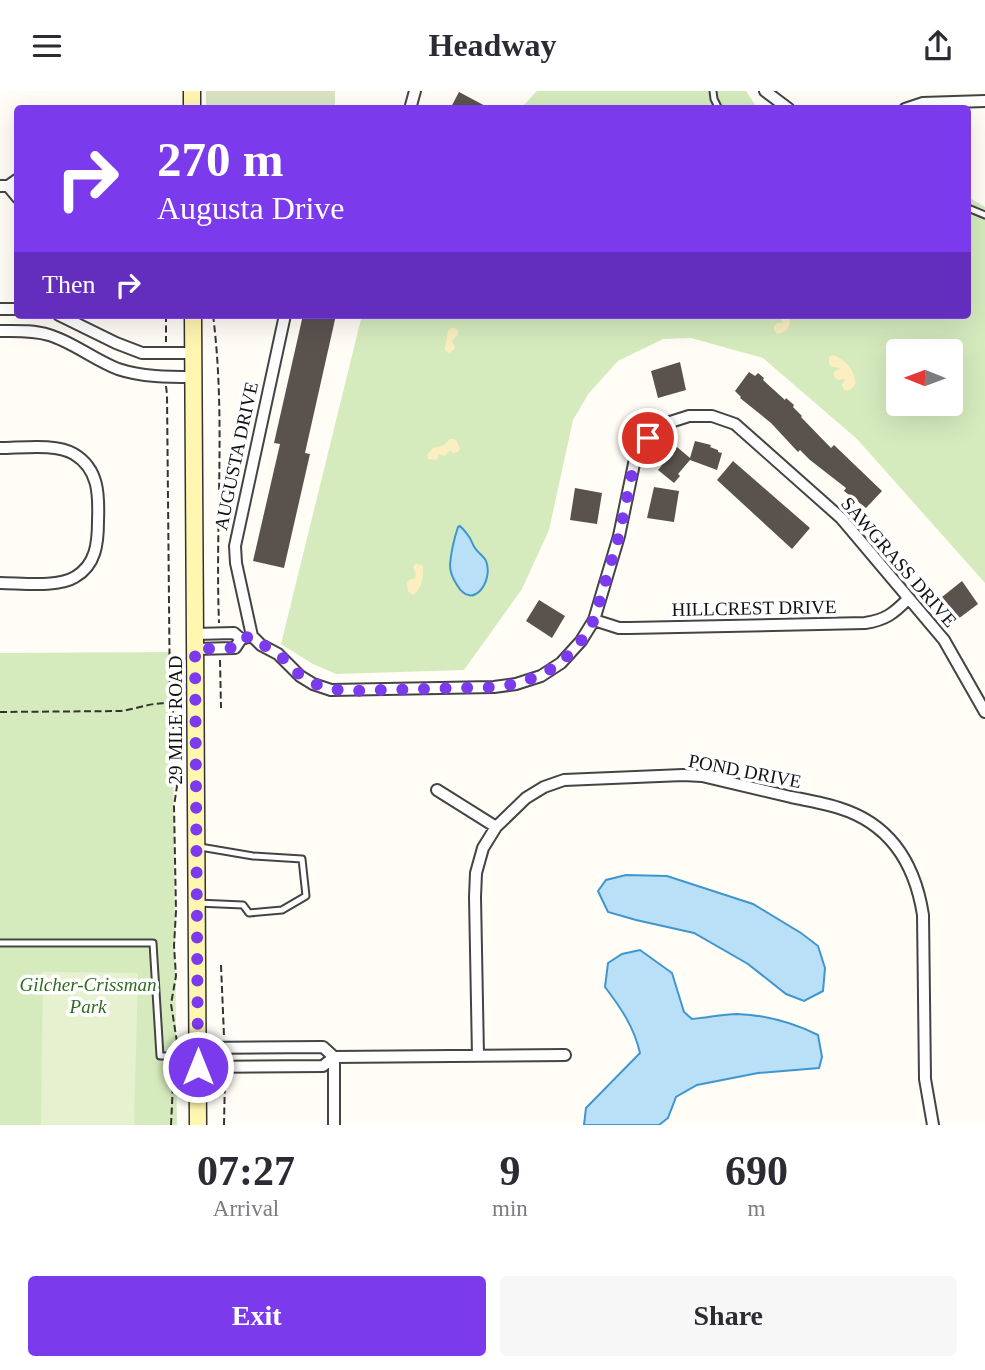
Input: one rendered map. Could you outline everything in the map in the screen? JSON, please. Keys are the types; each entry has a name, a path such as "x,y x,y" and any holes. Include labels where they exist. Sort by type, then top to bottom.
{"street":[{"path":"765,91 784,105"},
{"path":"917,105 985,101"},
{"path":"67,319 142,353 193,353"},
{"name":"29 MILE ROAD","path":"193,319 198,1125"},
{"name":"AUGUSTA DRIVE","path":"247,638 235,546 284,319"},
{"path":"0,331 48,335 120,369 153,376 194,377"},
{"name":"SAWGRASS DRIVE","path":"247,638 278,654 313,684 331,689 348,691 494,687 516,684 541,675 561,663 581,641 594,620 619,536 635,459 648,438 664,424 689,416 712,416 735,424 841,518 944,640 985,712"},
{"path":"0,448 67,450 92,471 98,489 97,545 89,564 75,577 55,583 0,583"},
{"name":"HILLCREST DRIVE","path":"594,620 618,628 865,623 891,615 908,599"},
{"path":"234,633 247,638 235,648 220,648 195,642 219,634 234,633"},
{"name":"POND DRIVE","path":"478,1056 475,898 483,848 496,827 526,798 544,787 564,780 702,776 841,808 883,832 897,846 910,868 919,892 923,915 925,1079 933,1125"},
{"path":"437,790 496,827"},
{"path":"284,1047 285,1067"},
{"path":"198,1057 284,1047 323,1047 334,1057 334,1125"},
{"path":"198,1057 285,1067 323,1066 334,1057 565,1055"}],"lane":[{"path":"197,847 253,856 302,859 306,896 282,910 249,913 243,905 197,903"},
{"path":"0,943 153,943 160,1056 198,1057"}],"path":[{"path":"166,319 166,353"},
{"path":"213,319 219,404 219,634"},
{"path":"166,377 170,706 173,709 174,770 177,786 174,806 176,976 171,1004 177,1042 171,1125"},
{"path":"220,648 221,708"},
{"path":"0,712 121,711 160,703 170,706"}],"green space":[{"path":"206,91 335,91 335,105 206,105"},
{"path":"537,91 746,91 755,105 524,105"},
{"path":"971,199 985,207 985,583 857,439 763,358 691,338 663,339 618,361 589,393 573,420 549,530 522,589 464,670 336,674 313,664 281,644 361,319 971,319"},
{"name":"Gilcher-Crissman Park","path":"172,652 177,1125 0,1125 0,653"},
{"path":"43,972 138,973 134,1125 41,1125"}],"sand":[{"path":"781,319 789,319 790,325 777,334 774,326 782,323"},
{"path":"451,328 458,330 458,334 452,341 454,350 449,353 445,348"},
{"path":"833,355 846,363 852,371 855,385 850,390 844,390 842,385 845,379 838,380 834,377 834,372 840,368 829,364 829,357"},
{"path":"450,439 455,439 460,448 458,452 453,453 450,450 445,456 439,454 437,460 428,459 427,455 433,448 444,445"},
{"path":"416,563 423,566 423,574 420,586 413,595 408,591 407,583 415,578 413,567"}],"water":[{"path":"460,526 485,559 488,569 485,584 475,594 463,593 452,575 450,565 453,546"},
{"path":"626,875 667,876 753,904 818,946 825,968 823,991 804,1001 786,994 748,964 694,933 608,912 598,891 606,880"},
{"path":"640,950 672,973 684,1012 692,1019 731,1014 748,1015 798,1026 818,1035 822,1057 819,1068 758,1073 697,1085 676,1097 668,1118 659,1125 584,1125 586,1108 640,1053 626,1018 605,987 608,963 622,954"}],"building":[{"path":"459,92 483,105 452,105"},
{"path":"302,319 335,319 305,453 310,454 284,568 253,561 280,444 274,443"},
{"path":"680,362 686,390 658,398 651,371"},
{"path":"749,372 755,376 758,373 764,378 763,380 785,400 786,398 794,405 801,417 831,448 834,445 882,491 866,508 800,450 798,452 771,423 740,398 735,391"},
{"path":"695,441 711,445 710,447 722,453 717,470 690,460 674,483 658,470 677,447 690,458"},
{"path":"733,461 810,528 792,549 717,480"},
{"path":"654,487 679,491 674,522 647,518"},
{"path":"575,488 602,493 597,524 570,520"},
{"path":"962,581 978,604 958,619 942,597"},
{"path":"539,600 565,616 552,638 526,621"}],"route":[{"path":"198,1067 195,649 235,648 241,639 252,636 313,684 348,691 494,687 516,684 541,675 561,663 581,641 594,620 619,536 635,459 648,438"}]}
